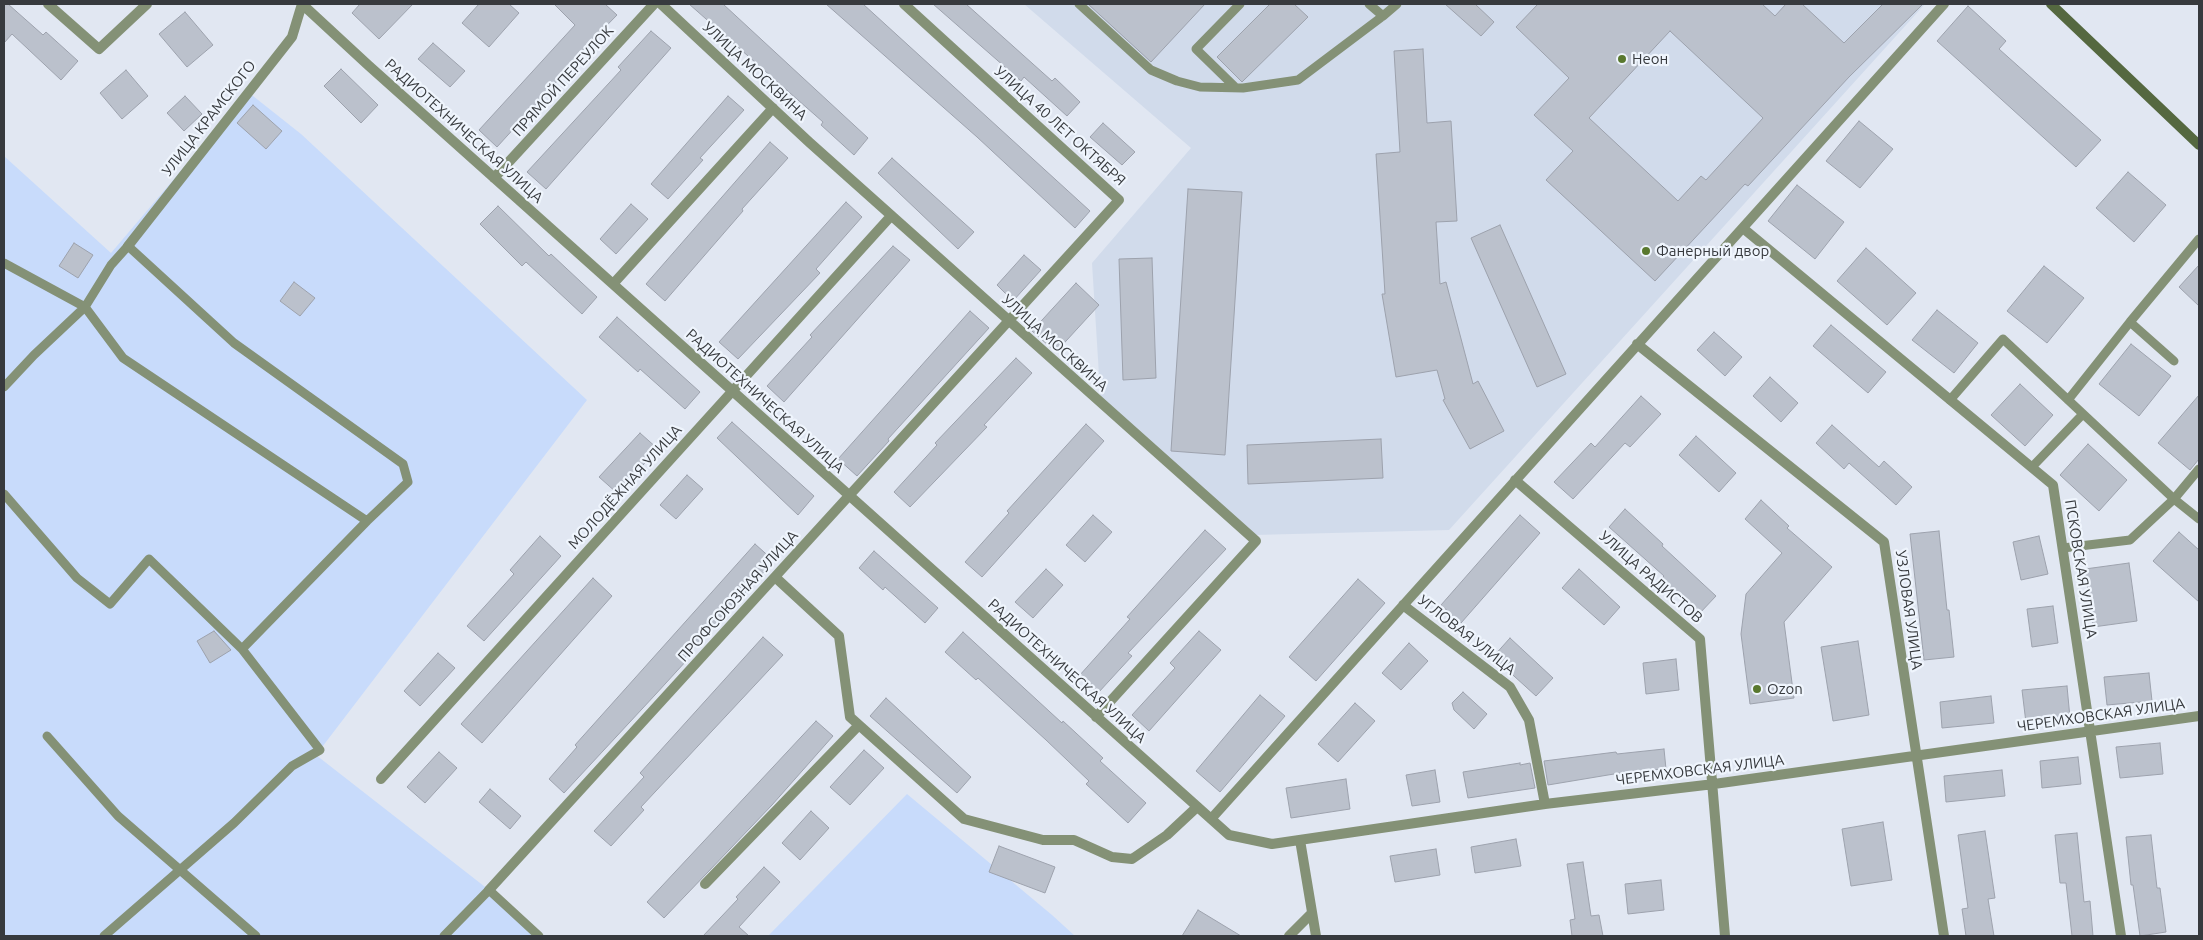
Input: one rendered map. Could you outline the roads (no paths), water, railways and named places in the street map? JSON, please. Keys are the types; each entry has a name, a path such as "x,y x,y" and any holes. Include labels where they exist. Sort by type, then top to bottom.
{"street":[{"path":"48,4 99,49 148,4"},
{"name":"РАДИОТЕХНИЧЕСКАЯ УЛИЦА","path":"302,4 1210,819"},
{"name":"УЛИЦА КРАМСКОГО","path":"128,246 292,37 302,4"},
{"name":"ПРЯМОЙ ПЕРЕУЛОК","path":"494,178 654,4"},
{"name":"УЛИЦА МОСКВИНА","path":"661,4 1008,322 1256,541 1096,717"},
{"name":"УЛИЦА 40 ЛЕТ ОКТЯБРЯ","path":"904,4 1119,200 1008,322"},
{"path":"1210,819 1944,4"},
{"path":"2051,4 2199,145"},
{"path":"613,284 773,108"},
{"name":"МОЛОДЁЖНАЯ УЛИЦА","path":"381,779 891,216"},
{"name":"ПСКОВСКАЯ УЛИЦА","path":"1744,228 2054,486 2121,936"},
{"name":"ПРОФСОЮЗНАЯ УЛИЦА","path":"489,890 1008,322"},
{"name":"УЗЛОВАЯ УЛИЦА","path":"1637,344 1884,542 1944,936"},
{"name":"УЛИЦА РАДИСТОВ","path":"1515,480 1700,639 1714,784 1725,936"},
{"path":"775,578 839,636 850,717 964,819 1043,840 1074,840 1112,857 1132,859 1167,835 1197,807"},
{"name":"УГЛОВАЯ УЛИЦА","path":"1403,605 1510,687 1529,720 1545,804"},
{"name":"ЧЕРЕМХОВСКАЯ УЛИЦА","path":"1210,819 1229,835 1272,844 1545,804 1714,784 2199,716"},
{"path":"705,884 859,725"},
{"path":"1300,840 1316,936"},
{"path":"1288,936 1312,913"}],"lane":[{"path":"1079,4 1150,70 1177,82 1200,87 1236,88 1298,80 1397,4"},
{"path":"1236,88 1196,49 1240,4"},
{"path":"1369,4 1383,16"},
{"path":"2068,400 2199,239"},
{"path":"4,387 34,355 85,307 111,265 128,246 234,343 403,464 408,482 367,521 242,649"},
{"path":"4,262 85,307 123,358 367,521"},
{"path":"2130,322 2174,361"},
{"path":"1950,400 2003,339 2174,499 2199,520"},
{"path":"2032,467 2083,414"},
{"path":"2063,548 2130,540 2174,499 2199,469"},
{"path":"4,494 77,578 110,604 149,559 242,649 320,750 292,766 234,823 104,936"},
{"path":"47,736 118,816 256,936"},
{"path":"444,936 489,890 540,936"}],"place":[{"name":"Неон","path":"1622,59"},
{"name":"Фанерный двор","path":"1646,251"},
{"name":"Ozon","path":"1757,689"}]}
